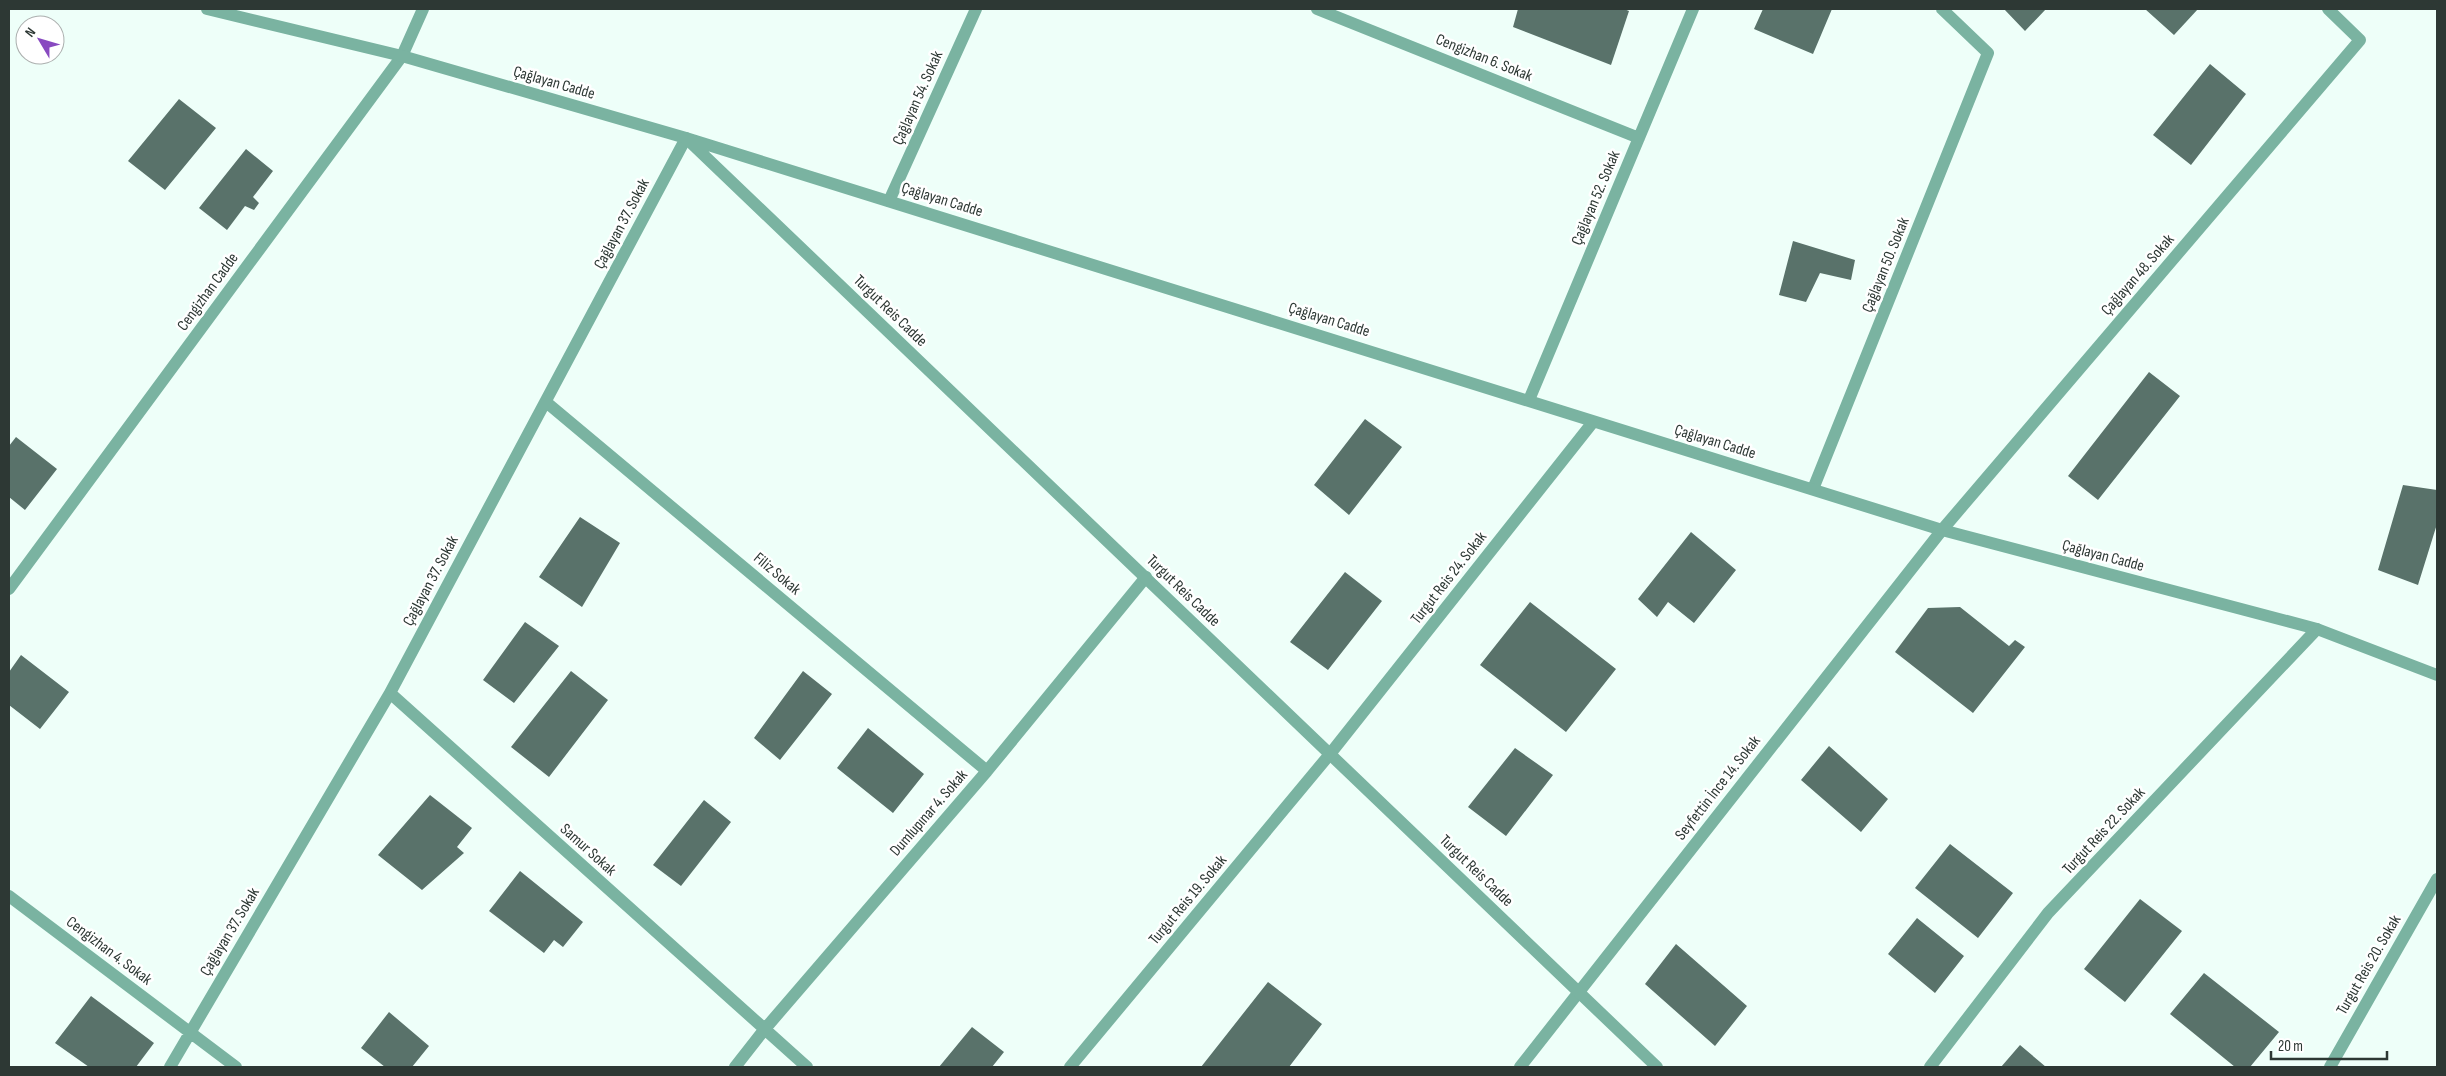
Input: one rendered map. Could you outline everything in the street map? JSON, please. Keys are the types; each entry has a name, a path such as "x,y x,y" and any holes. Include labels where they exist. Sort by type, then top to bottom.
{"street":[{"name":"Çağlayan Cadde","path":"207,9 402,56 686,138 1942,530 2317,630 2437,675"},
{"name":"Cengizhan Cadde","path":"9,589 402,56 423,9"},
{"name":"Çağlayan 54. Sokak","path":"889,201 976,9"},
{"name":"Cengizhan 6. Sokak","path":"1317,9 1639,138"},
{"name":"Çağlayan 52. Sokak","path":"1529,400 1693,9"},
{"name":"Çağlayan 50. Sokak","path":"1813,489 1988,53 1942,9"},
{"name":"Çağlayan 48. Sokak","path":"1942,530 2360,40 2328,9"},
{"name":"Çağlayan 37. Sokak","path":"170,1067 390,693 686,138"},
{"name":"Turgut Reis Cadde","path":"686,138 1657,1067"},
{"name":"Filiz Sokak","path":"546,402 987,771"},
{"name":"Turgut Reis 24. Sokak","path":"1330,754 1593,422"},
{"name":"Seyfettin İnce 14. Sokak","path":"1520,1067 1942,530"},
{"name":"Dumlupınar 4. Sokak","path":"735,1067 764,1030 987,771 1146,577"},
{"name":"Turgut Reis 22. Sokak","path":"1930,1067 2048,913 2317,630"},
{"name":"Samur Sokak","path":"390,693 807,1067"},
{"name":"Turgut Reis 19. Sokak","path":"1070,1067 1330,754"},
{"name":"Turgut Reis 20. Sokak","path":"2330,1067 2437,879"},
{"name":"Cengizhan 4. Sokak","path":"9,896 236,1067"}],"building":[{"path":"1518,9 1624,9 1629,11 1611,65 1513,27"},
{"path":"1763,9 1832,9 1813,54 1754,29"},
{"path":"2004,9 2046,9 2025,31"},
{"path":"2145,9 2198,9 2174,35"},
{"path":"2210,64 2246,94 2191,165 2153,135"},
{"path":"179,99 216,128 165,190 128,161"},
{"path":"246,149 273,171 253,197 259,203 254,210 245,206 227,230 199,208"},
{"path":"1793,241 1855,260 1851,280 1820,273 1806,302 1779,295"},
{"path":"2149,372 2180,396 2098,500 2068,476"},
{"path":"1365,419 1402,447 1349,515 1314,485"},
{"path":"16,437 57,469 25,510 9,497 9,446"},
{"path":"2403,485 2437,490 2437,524 2418,585 2378,570"},
{"path":"580,517 620,543 582,607 539,577"},
{"path":"1691,532 1736,570 1694,623 1668,602 1657,617 1638,599"},
{"path":"1345,572 1382,601 1328,670 1290,642"},
{"path":"1530,602 1616,669 1566,732 1480,665"},
{"path":"1960,607 2009,646 2015,640 2025,647 1973,713 1895,652 1928,608"},
{"path":"525,622 559,646 514,703 483,680"},
{"path":"21,655 69,692 40,729 9,705 9,672"},
{"path":"571,671 608,700 549,777 511,747"},
{"path":"803,671 832,694 780,760 754,738"},
{"path":"868,728 924,774 893,813 837,768"},
{"path":"1829,746 1888,799 1861,832 1801,780"},
{"path":"1515,748 1553,775 1506,836 1468,807"},
{"path":"430,795 472,828 457,847 464,853 422,890 378,855"},
{"path":"704,800 731,822 681,886 653,865"},
{"path":"1950,844 2013,893 1978,938 1915,888"},
{"path":"520,871 583,922 563,947 554,940 544,953 489,911"},
{"path":"2140,899 2182,931 2125,1002 2084,969"},
{"path":"1917,918 1964,956 1935,993 1888,954"},
{"path":"1676,944 1747,1006 1715,1046 1645,984"},
{"path":"2204,973 2279,1032 2250,1067 2235,1067 2170,1014"},
{"path":"1268,982 1322,1024 1289,1067 1201,1067"},
{"path":"91,996 154,1043 136,1067 89,1067 55,1043"},
{"path":"389,1012 429,1046 412,1067 385,1067 361,1048"},
{"path":"972,1027 1004,1052 992,1067 939,1067"},
{"path":"2020,1045 2046,1067 2001,1067"}]}
